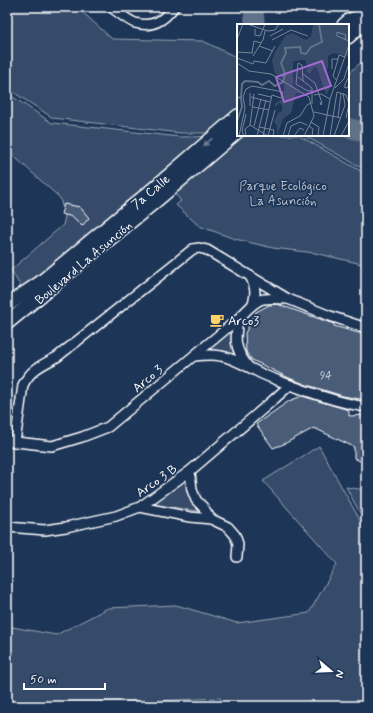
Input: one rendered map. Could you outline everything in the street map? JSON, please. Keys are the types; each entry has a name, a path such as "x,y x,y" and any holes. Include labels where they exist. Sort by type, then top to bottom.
{"main road":[{"path":"350,28 366,14"},
{"path":"350,28 366,18"},
{"name":"7a Calle","path":"154,195 237,117"},
{"name":"7a Calle","path":"61,264 237,132"},
{"name":"Boulevard La Asunción","path":"7,323 154,195"},
{"name":"Boulevard La Asunción","path":"7,305 40,282 61,264"}],"street":[{"path":"111,7 135,22 150,24 159,22 169,14 174,7"},
{"path":"11,442 26,377 32,371 57,357 192,249 199,248 207,250 288,299 330,316 366,328"},
{"path":"250,276 256,296 253,303"},
{"path":"253,303 265,297 288,299"},
{"name":"Arco 3","path":"11,442 52,446 108,427 238,319 253,303"},
{"path":"238,319 235,342 240,356 249,368"},
{"path":"194,356 221,356 232,359 249,368 290,385 337,401 366,407"},
{"name":"Arco 3 B","path":"7,527 45,530 66,527 116,516 140,507 190,472 290,385"},
{"path":"190,472 192,490 196,500 211,519"},
{"path":"140,507 190,517 211,519 228,527 235,535 238,544 238,557"}],"green space":[{"path":"7,7 77,7 112,39 203,41 237,58 237,133 180,133 53,118 7,88"},
{"path":"366,58 366,170 305,136 349,136 349,73"},
{"name":"Parque Ecológico La Asunción","path":"7,93 52,123 180,137 300,136 366,174 366,265 315,253 273,248 235,239 199,226 176,205 181,201 173,192 181,184 166,169 50,266 21,287 11,270 63,225 65,217 60,198 7,150"},
{"path":"235,324 241,360 199,353"},
{"path":"319,446 366,531 366,706 224,706 220,698 154,701 67,702 47,706 7,706 7,626 56,635 108,608 176,605 237,623 309,613 337,564 263,481"},
{"path":"185,479 190,496 204,512 151,504"},
{"path":"346,487 366,490 366,524"}],"building":[{"path":"64,204 80,207 89,218 82,226 73,217 61,214"},
{"path":"277,304 334,324 334,326 366,335 366,400 343,396 307,385 252,360 246,352 245,333 256,312 269,305"},
{"path":"302,396 349,410 349,416 366,415 366,464 354,458 354,447 314,428 284,444 273,448 256,424 289,401"}],"waterway":[{"path":"253,7 255,24"},
{"path":"349,128 366,132"}],"place":[{"name":"Arco3","path":"217,320"}]}
